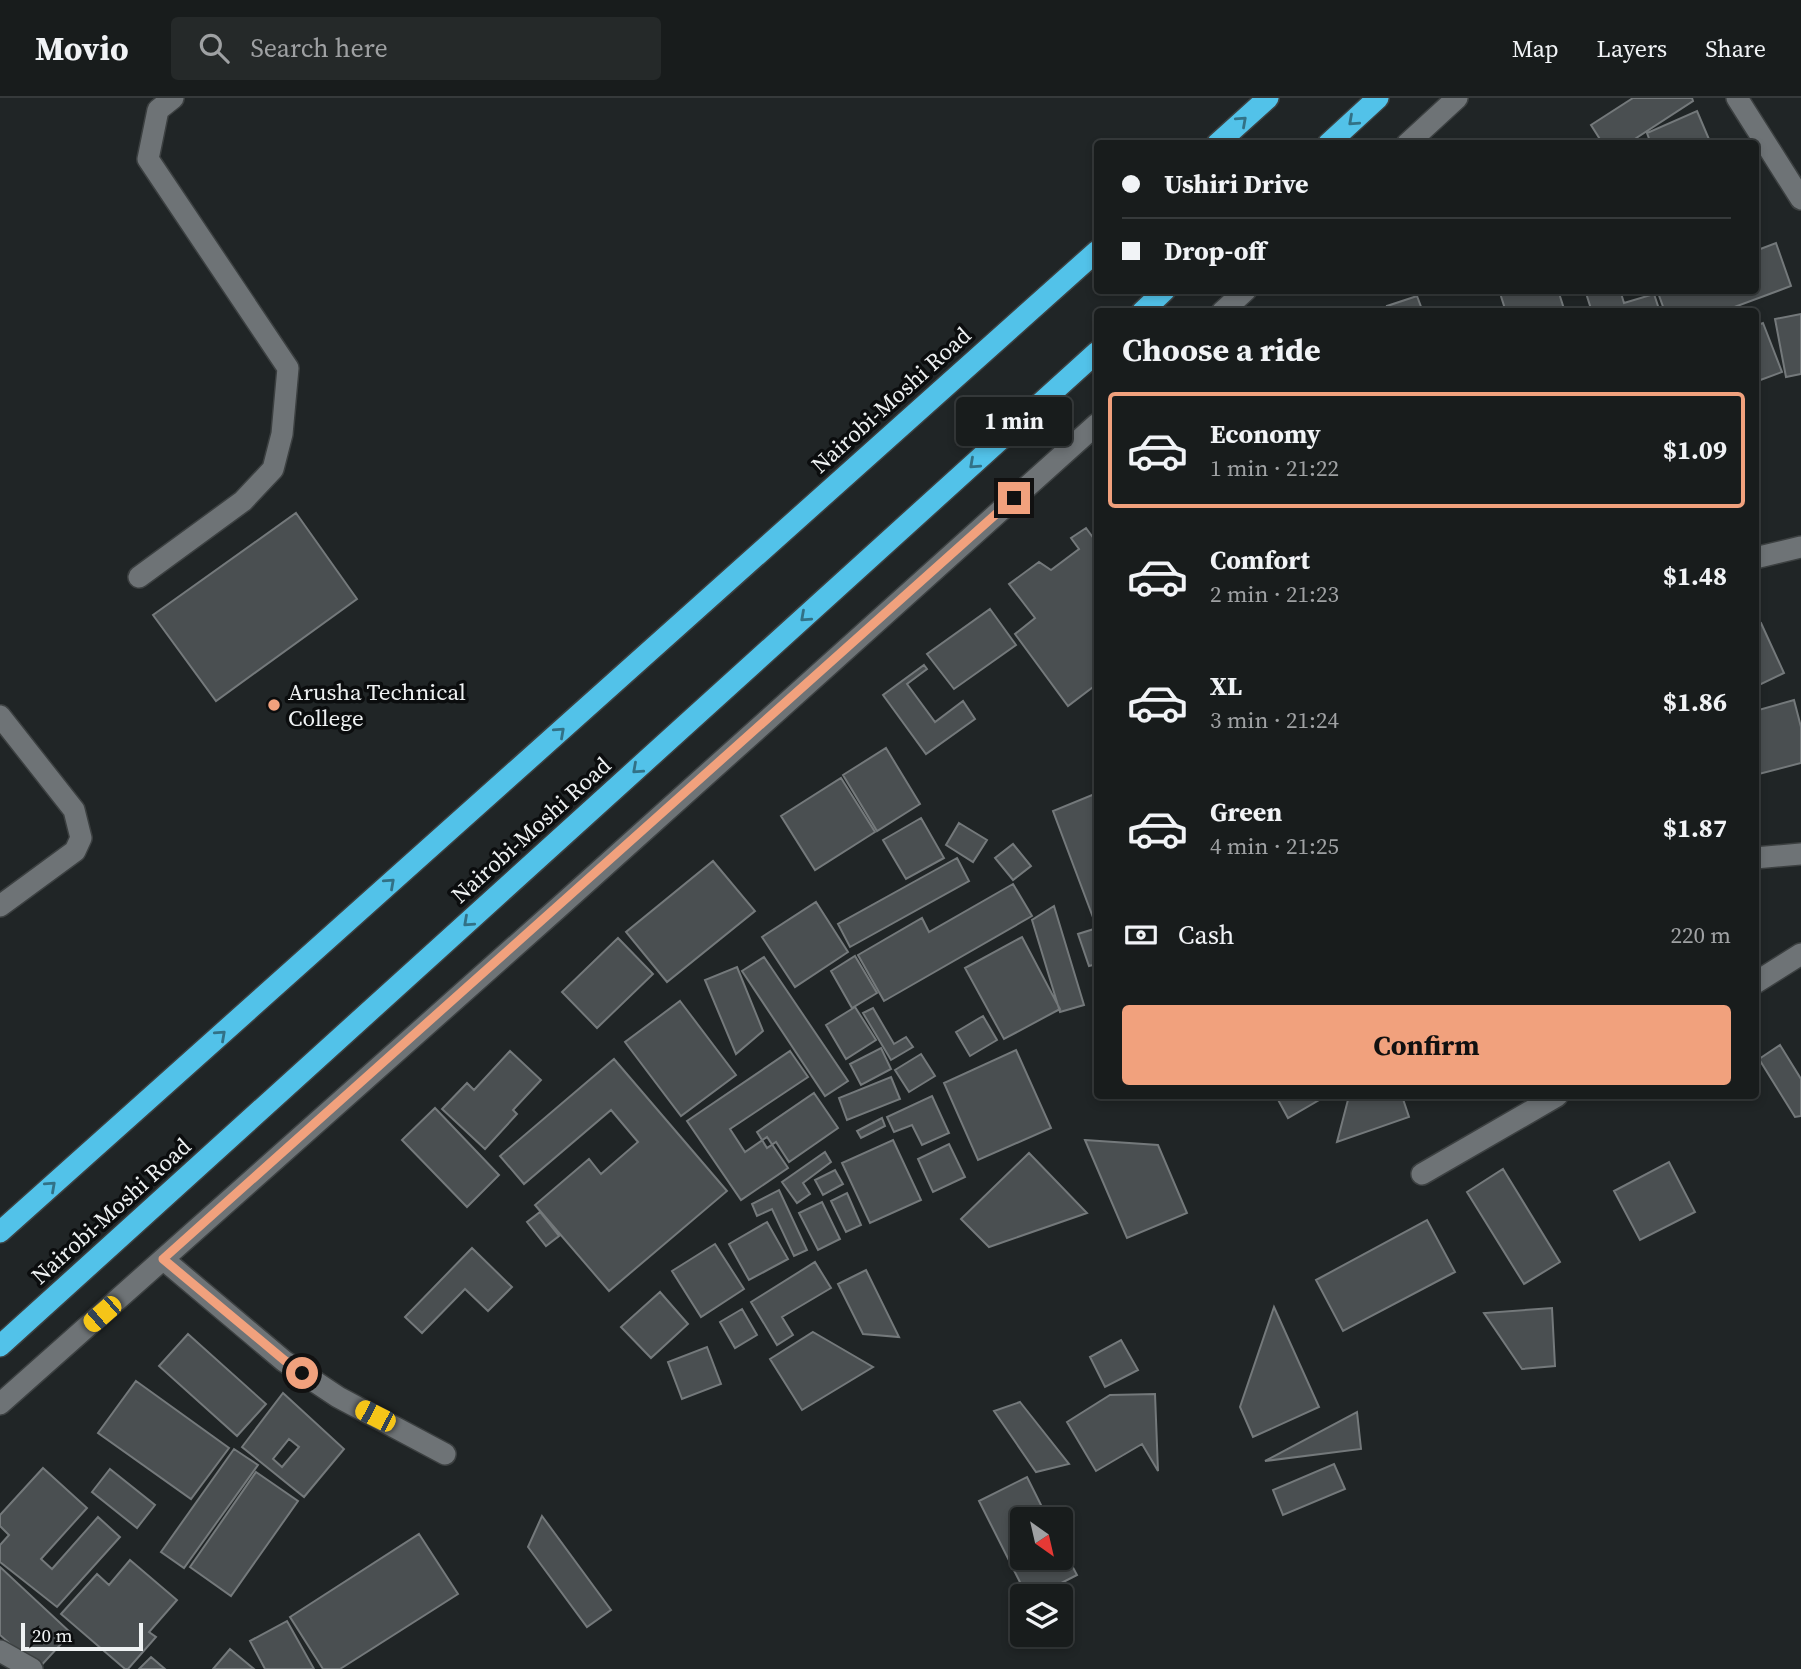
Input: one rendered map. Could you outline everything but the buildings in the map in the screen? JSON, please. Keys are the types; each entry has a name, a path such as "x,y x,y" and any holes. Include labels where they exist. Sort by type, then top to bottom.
{"highway":[{"path":"1221,140 1268,98"},
{"path":"1332,140 1378,98"},
{"name":"Nairobi-Moshi Road","path":"0,1232 1094,254"},
{"path":"1146,308 1161,294"},
{"name":"Nairobi-Moshi Road","path":"0,1346 1094,355"}],"street":[{"path":"139,577 243,501 273,469 282,434 288,368 148,159 158,110 173,98"},
{"path":"1411,140 1457,98"},
{"path":"1737,98 1801,199"},
{"path":"1226,308 1242,294"},
{"path":"0,1404 1094,427"},
{"path":"1759,557 1801,547"},
{"path":"0,716 74,810 81,838 75,851 0,906"},
{"path":"1759,858 1801,854"},
{"path":"1759,980 1801,954"},
{"path":"1422,1174 1552,1099"},
{"path":"163,1259 284,1360 338,1397 445,1454"},
{"path":"0,1651 32,1669"}],"place":[{"name":"Arusha Technical College","path":"274,705"}],"route":[{"path":"302,1373 163,1259 1014,498"}]}
